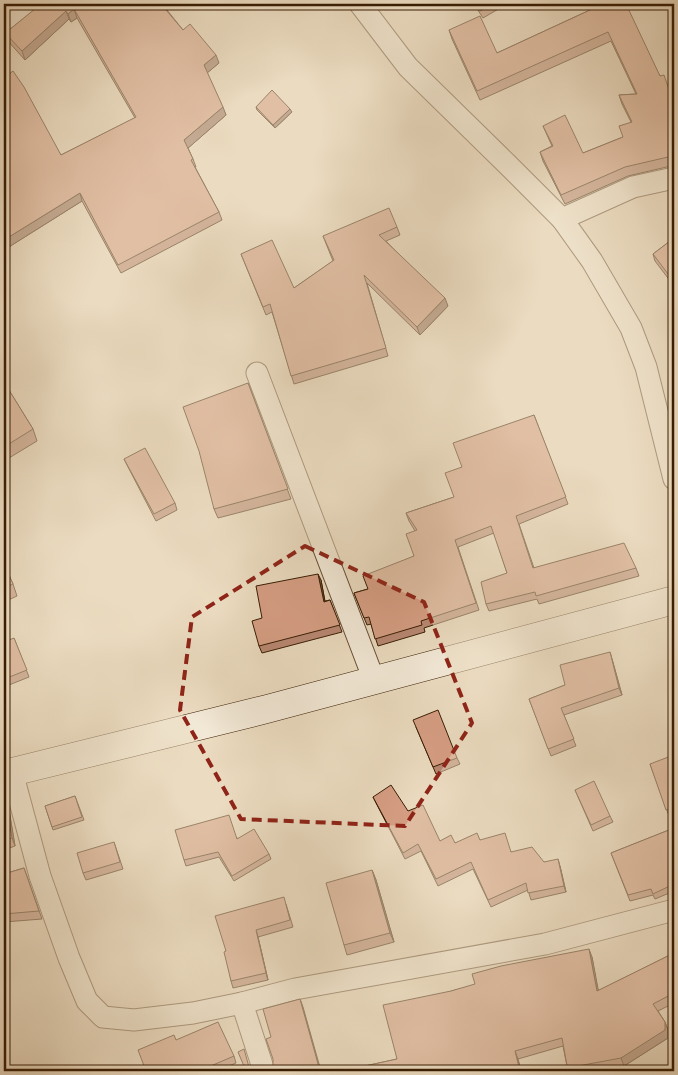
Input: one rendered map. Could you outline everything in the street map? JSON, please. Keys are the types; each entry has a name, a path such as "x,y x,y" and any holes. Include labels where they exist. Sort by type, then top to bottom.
{"street":[{"path":"4,28 35,4"},
{"path":"360,4 408,67 562,219 592,262 631,328 646,367 674,479"},
{"path":"562,219 633,187 674,178"},
{"path":"257,372 374,680"},
{"path":"674,600 267,709 8,773 40,876 69,958 86,1001 103,1018 134,1020 193,1013 242,1003 294,989 545,944 674,910"},
{"path":"242,1003 264,1071"}],"highlighted area":[{"path":"305,546 424,602 472,723 405,826 241,819 180,710 192,617"}],"building":[{"path":"41,4 161,4 183,30 190,24 216,55 204,65 223,107 184,140 193,159 191,160 219,212 118,265 80,193 4,240 4,78 13,71 24,87 61,155 136,117 74,9 68,14 66,11 22,51 4,32"},
{"path":"476,4 493,4 480,11"},
{"path":"603,4 626,4 660,76 664,75 674,104 674,157 625,167 561,195 540,152 553,146 543,126 565,115 583,153 623,137 619,126 632,122 619,95 637,94 608,32 477,91 449,30 480,16 497,53"},
{"path":"272,90 290,109 273,125 256,107"},
{"path":"389,208 397,227 379,235 445,298 417,327 364,275 386,348 291,376 270,304 263,307 241,254 272,240 294,288 334,260 323,236"},
{"path":"674,238 674,282 653,254"},
{"path":"4,382 33,429 4,447"},
{"path":"248,383 288,489 214,509 199,451 183,407"},
{"path":"534,415 566,497 516,516 533,568 624,543 636,568 536,596 535,592 486,604 481,582 507,573 491,526 455,540 476,603 421,621 422,625 375,639 369,617 364,618 354,593 368,589 363,576 414,556 406,534 417,530 406,513 454,497 445,473 462,467 453,443"},
{"path":"145,448 175,503 154,514 124,459"},
{"path":"4,564 13,584 4,588"},
{"path":"318,574 324,602 330,600 340,625 259,646 252,621 262,618 256,586"},
{"path":"14,638 27,670 7,678 4,671 4,642"},
{"path":"610,652 619,688 561,708 574,739 548,749 529,699 565,685 560,665"},
{"path":"438,710 457,758 433,767 413,720"},
{"path":"671,756 674,765 674,807 666,810 650,764"},
{"path":"594,781 610,816 591,825 575,790"},
{"path":"391,785 408,811 423,805 440,841 451,835 455,843 477,833 480,840 505,833 511,852 532,847 544,862 558,859 564,886 528,893 526,883 488,900 471,862 436,879 418,844 403,853 373,797"},
{"path":"75,796 82,817 52,827 45,806"},
{"path":"6,802 12,838 4,841 4,803"},
{"path":"229,815 237,839 254,829 269,854 232,876 218,852 184,860 175,830"},
{"path":"674,828 674,884 653,894 651,889 628,895 611,853"},
{"path":"114,842 120,862 83,873 77,853"},
{"path":"24,868 39,911 4,914 4,874"},
{"path":"372,870 390,933 344,945 326,883"},
{"path":"284,897 290,920 256,930 266,973 231,981 224,952 226,951 215,916"},
{"path":"589,949 597,991 674,953 674,993 653,1004 665,1022 665,1030 621,1058 578,1066 581,1071 568,1071 562,1038 515,1051 519,1067 499,1071 342,1071 397,1059 383,1005 475,984 472,974 501,966"},
{"path":"300,999 320,1071 270,1071 273,1066 273,1059 266,1039 271,1037 263,1009"},
{"path":"218,1022 234,1056 199,1071 146,1071 138,1050 174,1035 176,1040"},
{"path":"244,1049 252,1071 246,1071 238,1052"}]}
